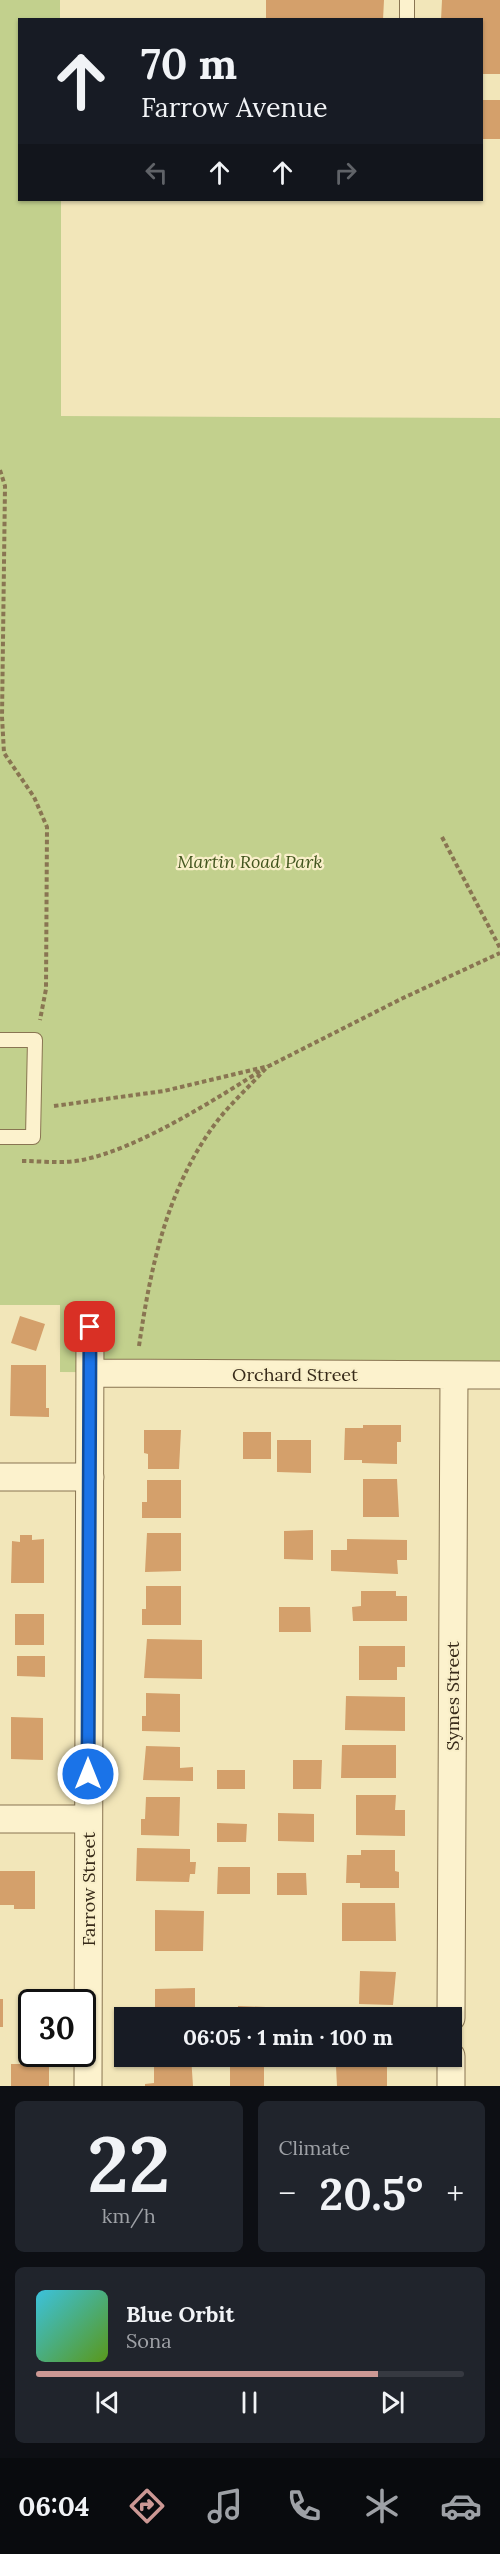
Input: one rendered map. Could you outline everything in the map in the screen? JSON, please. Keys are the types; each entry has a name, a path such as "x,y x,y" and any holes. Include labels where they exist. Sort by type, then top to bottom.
{"street":[{"name":"Farrow Street","path":"87,2086 90,1327"},
{"name":"Orchard Street","path":"90,1373 500,1375"},
{"name":"Symes Street","path":"451,2007 454,1375"},
{"path":"0,1477 90,1477"},
{"path":"0,1819 88,1819"},
{"path":"451,2067 451,2086"}],"lane":[{"path":"407,0 407,18"},
{"path":"0,1040 35,1040 33,1137 0,1137"}],"path":[{"path":"0,470 5,486 2,717 4,753 34,796 47,827 46,989 35,1040"},
{"path":"442,837 500,948"},
{"path":"21,1161 81,1160 120,1148 167,1125 269,1066 401,999 500,953"},
{"path":"35,1107 66,1106 164,1091 269,1066"},
{"path":"138,1355 151,1269 171,1205 185,1172 219,1118 269,1066"}],"green space":[{"name":"Martin Road Park","path":"0,0 60,0 60,18 18,18 18,201 61,201 61,416 500,418 500,1375 60,1372 60,1305 0,1305"}],"building":[{"path":"266,0 384,0 383,18 266,18"},
{"path":"442,0 500,0 500,74 483,74 483,18 441,18"},
{"path":"483,100 500,100 500,139 483,139"},
{"path":"20,1316 45,1324 36,1351 11,1343"},
{"path":"11,1365 46,1365 46,1408 49,1408 49,1417 10,1416"},
{"path":"363,1425 401,1425 401,1442 397,1442 397,1464 344,1460 345,1428 363,1428"},
{"path":"144,1430 181,1430 179,1469 148,1469 148,1454 144,1453"},
{"path":"243,1432 271,1432 271,1459 243,1459"},
{"path":"277,1440 311,1440 311,1473 277,1472"},
{"path":"363,1479 397,1479 399,1517 363,1517"},
{"path":"147,1480 181,1480 181,1518 142,1518 142,1502 147,1502"},
{"path":"313,1530 313,1560 284,1559 284,1531"},
{"path":"147,1533 181,1533 181,1571 145,1572"},
{"path":"20,1535 32,1535 32,1540 44,1539 44,1583 11,1583 12,1541 20,1542"},
{"path":"347,1539 407,1540 407,1560 397,1560 398,1574 331,1571 331,1550 347,1550"},
{"path":"146,1586 181,1586 181,1625 142,1625 142,1609 146,1609"},
{"path":"361,1591 396,1591 396,1596 407,1596 407,1621 353,1621 352,1607 361,1606"},
{"path":"279,1607 310,1607 311,1632 279,1632"},
{"path":"15,1614 44,1614 44,1645 15,1645"},
{"path":"147,1639 202,1640 202,1679 144,1678"},
{"path":"359,1646 405,1646 405,1667 397,1667 397,1680 359,1680"},
{"path":"17,1656 45,1656 45,1677 17,1676"},
{"path":"146,1693 180,1694 180,1732 142,1731 142,1716 146,1716"},
{"path":"346,1696 405,1697 405,1731 345,1730"},
{"path":"11,1717 43,1718 43,1760 11,1759"},
{"path":"342,1745 396,1745 396,1778 341,1778"},
{"path":"146,1746 180,1747 180,1768 193,1767 193,1781 143,1780"},
{"path":"293,1760 322,1760 321,1789 293,1789"},
{"path":"217,1770 245,1770 245,1789 217,1789"},
{"path":"356,1795 396,1795 395,1810 405,1810 405,1836 356,1835"},
{"path":"146,1797 180,1797 179,1836 141,1835 141,1819 145,1819"},
{"path":"278,1813 314,1814 314,1842 278,1841"},
{"path":"217,1823 247,1824 246,1842 217,1842"},
{"path":"137,1848 190,1849 190,1862 196,1862 195,1874 190,1874 189,1882 136,1881"},
{"path":"361,1850 395,1850 395,1871 399,1872 399,1888 360,1888 360,1883 346,1883 347,1855 361,1855"},
{"path":"218,1867 250,1867 250,1894 217,1894"},
{"path":"0,1871 35,1871 35,1909 14,1909 14,1905 0,1905"},
{"path":"277,1873 306,1873 307,1895 277,1895"},
{"path":"342,1903 395,1903 396,1941 342,1941"},
{"path":"155,1910 204,1911 203,1951 155,1951"},
{"path":"360,1971 396,1972 393,2005 359,2004"},
{"path":"195,1988 195,2007 155,2007 155,1989"},
{"path":"0,1999 3,1999 3,2027 0,2027"},
{"path":"11,2064 18,2064 18,2067 49,2067 49,2086 11,2086"},
{"path":"154,2067 192,2067 193,2086 145,2086 145,2084 154,2083"},
{"path":"230,2067 264,2067 264,2086 230,2086"},
{"path":"336,2067 387,2067 387,2086 337,2086"}],"route":[{"path":"88,1774 90,1327"}]}
